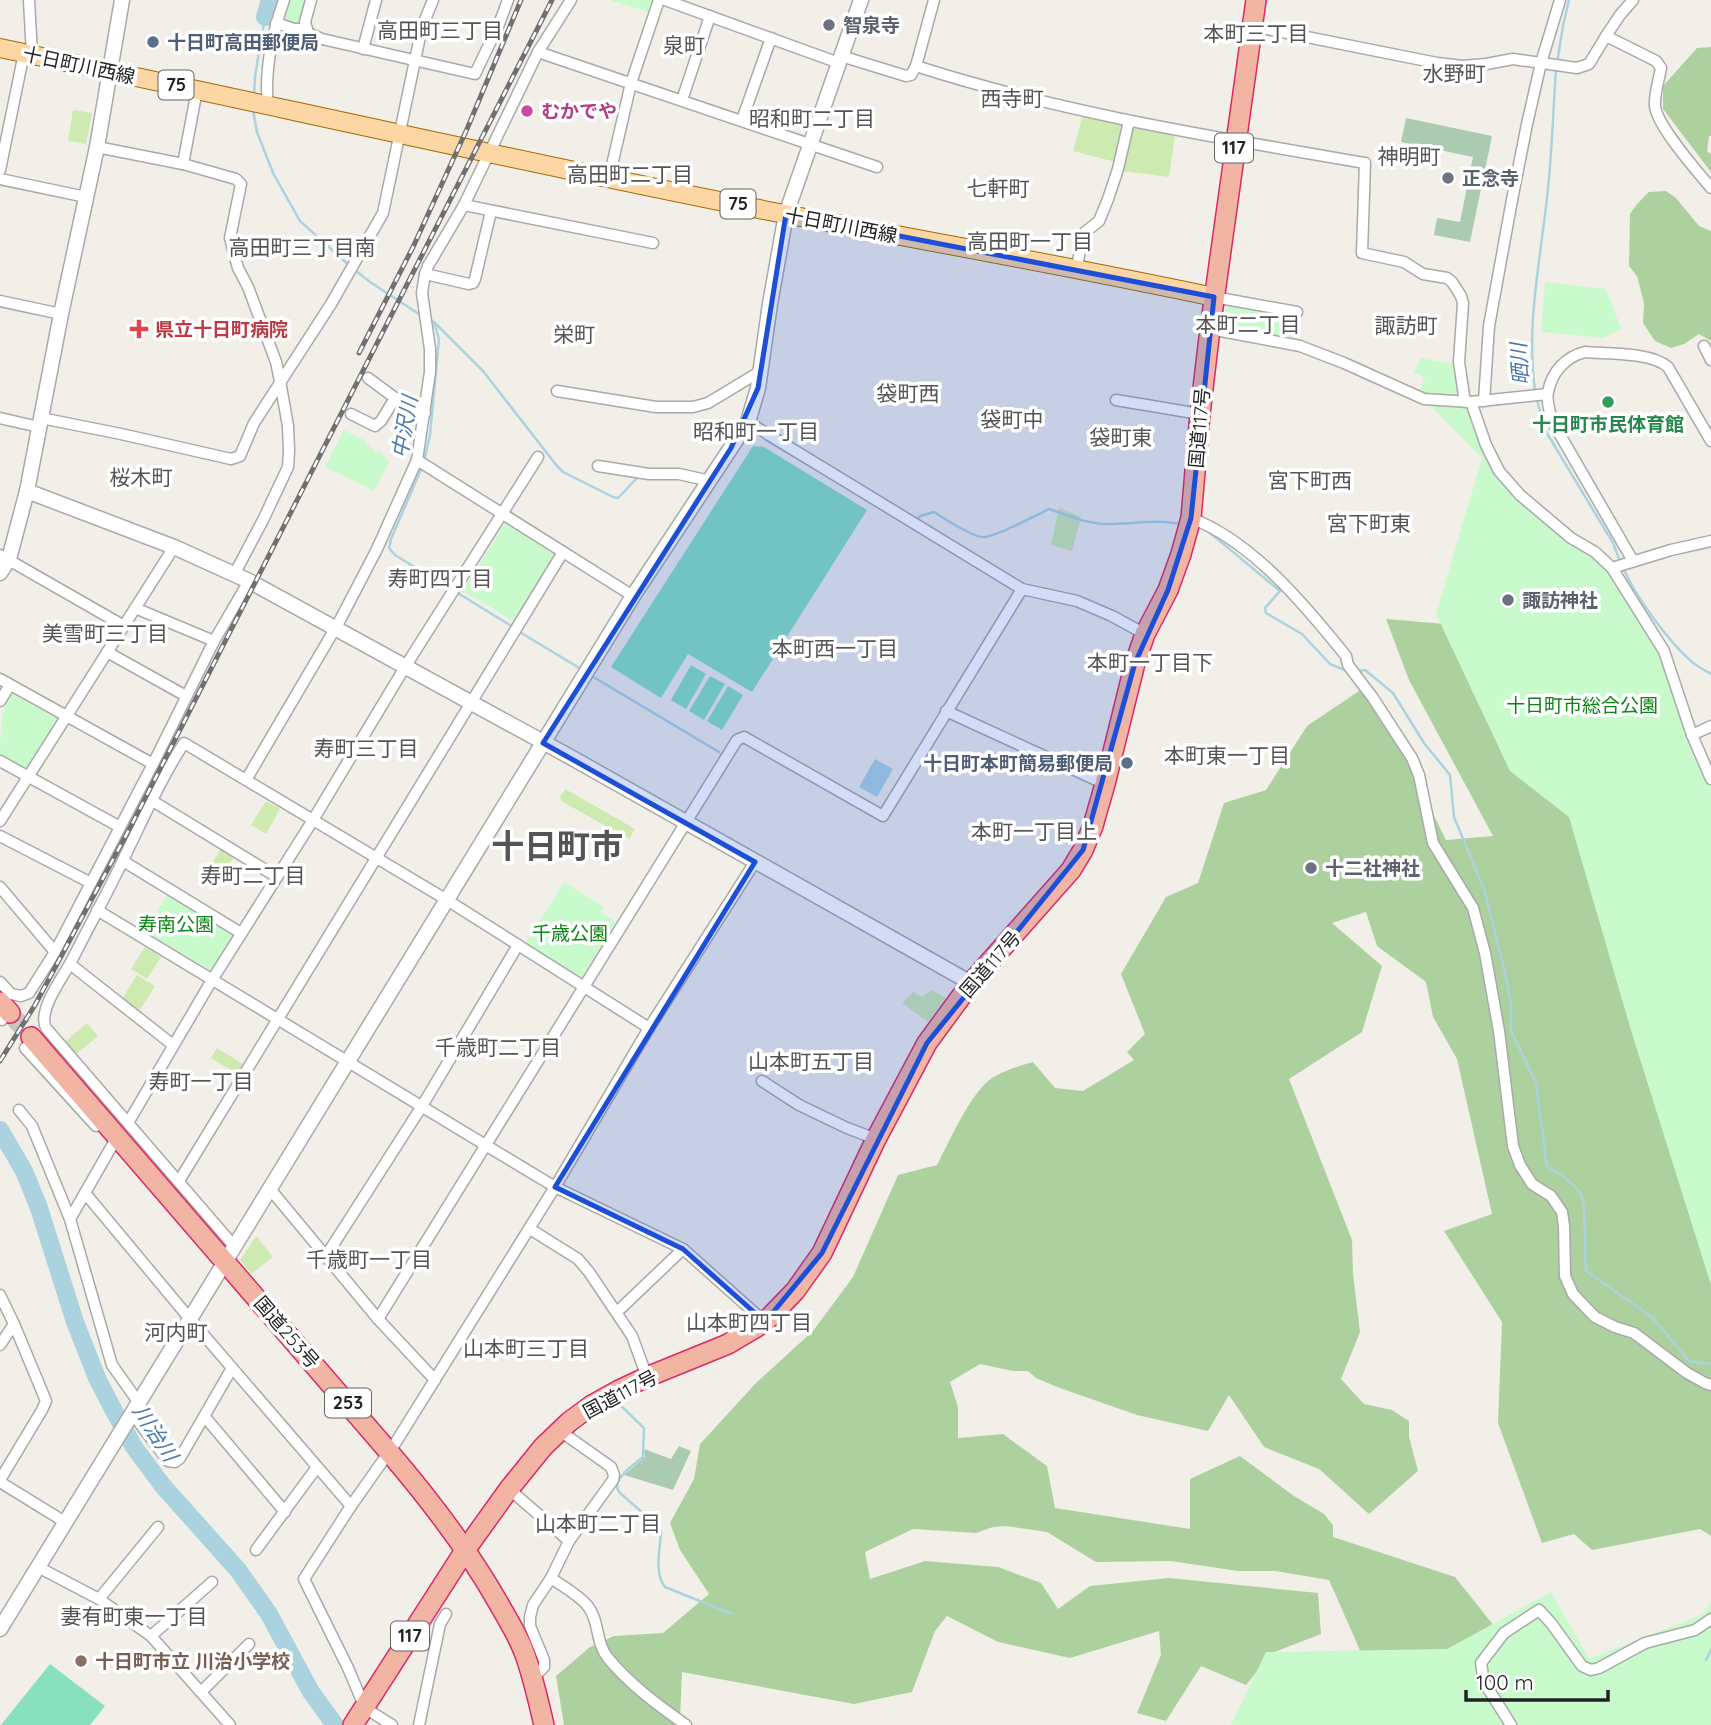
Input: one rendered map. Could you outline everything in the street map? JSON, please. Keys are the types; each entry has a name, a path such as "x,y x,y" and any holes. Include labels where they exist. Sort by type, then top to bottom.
{"highway":[{"name":"国道117号","path":"357,1719 466,1549 542,1447 592,1405 647,1377 728,1344 765,1322 795,1291 822,1253 876,1139 927,1042 971,982 1071,870 1083,850 1105,784 1135,663 1145,634 1168,590 1191,518 1214,297 1256,0"},
{"name":"国道253号","path":"28,1042 119,1135 227,1258 428,1499 466,1549 523,1650 544,1725"}],"main road":[{"name":"十日町川西線","path":"0,48 609,178 1214,297"}],"street":[{"path":"0,170 28,54 29,0"},
{"path":"0,573 27,491 97,147 122,0"},
{"path":"266,105 269,57 284,0"},
{"path":"311,0 305,22 309,33 322,39 475,74 508,0"},
{"path":"363,49 376,0"},
{"path":"0,418 134,436 231,459 240,456 254,423 331,303 383,213 422,27 433,0"},
{"path":"246,780 336,629 377,549 417,460 430,372 430,349 422,293 425,274 464,205 538,52 571,0"},
{"path":"609,178 631,83 659,0"},
{"path":"665,0 771,38 906,76 911,75 916,66 934,0"},
{"path":"3,1618 38,1567 633,596 748,422 758,388 786,214 861,0"},
{"path":"1484,401 1489,326 1511,200 1527,124 1560,0"},
{"path":"1252,26 1437,63 1486,65 1513,59 1577,68 1590,64 1620,15 1633,0"},
{"path":"681,100 710,16"},
{"path":"276,23 294,29 307,29"},
{"path":"1606,36 1656,61 1661,68 1654,102 1657,115 1711,188"},
{"path":"742,120 771,38"},
{"path":"538,52 877,167"},
{"path":"916,66 966,82 1129,121 1365,163 1362,253 1404,262 1423,274 1447,278 1452,282 1463,303 1459,362 1468,402 1499,471 1520,495 1612,568 1664,651 1692,735 1711,779"},
{"path":"183,164 197,90"},
{"path":"1076,270 1084,233 1099,221 1108,199 1129,121"},
{"path":"97,147 183,164 236,179 241,184 230,238 233,253 253,299 281,381 288,426 288,467 235,573"},
{"path":"0,179 86,197"},
{"path":"464,205 653,243"},
{"path":"425,274 473,283 491,211"},
{"path":"1214,297 1297,312"},
{"path":"0,301 61,314"},
{"path":"1210,329 1300,346 1424,399 1468,402 1544,394"},
{"path":"1703,346 1711,360"},
{"path":"1633,561 1552,421 1544,394 1559,368 1567,360 1585,352 1649,357 1662,362 1668,367 1711,441"},
{"path":"557,391 656,407 693,407 708,403 761,371"},
{"path":"368,378 395,398 425,413"},
{"path":"351,414 375,426 395,398"},
{"path":"1116,400 1200,414"},
{"path":"748,422 1022,589 1077,601 1145,634"},
{"path":"69,1219 212,980 538,457"},
{"path":"417,460 633,596"},
{"path":"598,466 649,474 679,474 709,481"},
{"path":"27,491 235,573 971,982"},
{"path":"1191,518 1234,541 1292,593 1346,656 1348,665 1412,758 1419,775 1433,844 1474,908 1499,1031 1513,1146 1520,1165 1532,1184 1551,1196 1562,1212 1564,1276 1573,1294 1595,1317 1634,1333 1687,1373 1711,1385"},
{"path":"1612,568 1711,541"},
{"path":"0,821 174,547"},
{"path":"179,1181 563,552"},
{"path":"4,557 124,626"},
{"path":"0,982 11,994 21,996 29,993 55,952 214,641 249,581"},
{"path":"378,1319 737,740 744,737 883,816 1022,589"},
{"path":"135,608 214,641"},
{"path":"107,652 186,696"},
{"path":"0,701 5,682 153,764"},
{"path":"946,711 1105,784"},
{"path":"1692,735 1711,726"},
{"path":"227,1258 179,1181 119,1135 43,1023 47,1006 123,861 165,773 184,743 447,900 649,1028"},
{"path":"0,761 120,827"},
{"path":"151,800 277,877"},
{"path":"0,836 90,883"},
{"path":"123,861 242,933"},
{"path":"392,1725 357,1719 348,1668 304,1579 435,1380 555,1187 649,1028 755,862"},
{"path":"0,887 55,952"},
{"path":"97,910 555,1187 683,1249 765,1322"},
{"path":"326,1256 422,1106 518,945"},
{"path":"70,964 173,1045"},
{"path":"762,1081 799,1105 876,1139"},
{"path":"19,1110 32,1126 69,1219 113,1365 134,1410 168,1461 175,1462 180,1458 232,1368"},
{"path":"270,1189 378,1319 435,1380"},
{"path":"85,1193 351,1506"},
{"path":"530,1228 578,1259 632,1336 647,1377"},
{"path":"617,1312 683,1249"},
{"path":"0,1295 46,1401 0,1481 65,1522"},
{"path":"0,1345 14,1324"},
{"path":"205,1417 285,1512"},
{"path":"533,1678 544,1667 544,1660 530,1626 533,1605 551,1578 569,1541 614,1475 611,1467 560,1431"},
{"path":"256,1550 317,1467"},
{"path":"509,1489 569,1541"},
{"path":"99,1599 158,1527"},
{"path":"38,1567 99,1599 151,1636 230,1725"},
{"path":"551,1578 588,1605 606,1657 636,1686 686,1725"},
{"path":"151,1636 212,1582"},
{"path":"1511,1725 1484,1682 1481,1663 1504,1633 1539,1610 1582,1666 1591,1670 1645,1643 1695,1630 1711,1619"},
{"path":"419,1725 440,1624 446,1614"},
{"path":"201,1692 249,1644"}],"highlighted area":[{"path":"786,214 1214,297 1191,518 1168,590 1135,663 1083,850 927,1043 822,1253 765,1322 683,1249 555,1187 755,862 543,743 731,448 758,388"}],"green space":[{"path":"287,0 306,0 301,22 294,25 284,20 282,15"},
{"path":"610,0 652,0 648,12"},
{"path":"1711,47 1711,136 1707,151 1711,154 1711,172 1663,109 1663,86 1697,48"},
{"path":"73,110 92,113 86,144 68,141"},
{"path":"1083,114 1124,125 1115,162 1073,151"},
{"path":"1406,118 1492,136 1470,242 1434,235 1437,218 1460,222 1473,157 1401,142"},
{"path":"1133,128 1175,136 1169,177 1122,171"},
{"path":"1666,191 1676,198 1699,226 1711,231 1711,341 1699,334 1684,344 1671,348 1655,341 1643,323 1644,303 1637,276 1629,266 1630,214 1649,192"},
{"path":"1545,282 1606,289 1621,329 1603,338 1541,332"},
{"path":"1226,304 1294,318 1296,340 1223,325"},
{"path":"1420,358 1454,364 1459,396 1420,391 1425,377 1414,373"},
{"name":"十日町市総合公園","path":"1424,399 1465,402 1499,471 1612,568 1671,671 1711,779 1711,1285 1630,1027 1569,817 1510,771 1436,614 1482,458"},
{"path":"344,430 364,440 376,453 380,451 389,462 374,491 325,467"},
{"path":"753,446 764,447 867,510 752,692 688,654 661,698 611,667"},
{"path":"1059,508 1081,517 1072,551 1051,545"},
{"path":"506,522 558,554 516,622 463,591"},
{"path":"1386,619 1457,625 1711,806 1711,1536 1700,1529 1592,1550 1574,1534 1542,1543 1498,1423 1502,1322 1444,1231 1492,1214 1457,1059 1433,1017 1426,982 1377,946 1366,912 1332,923 1382,966 1362,1032 1289,1079 1352,1240 1360,1332 1341,1379 1364,1404 1392,1410 1409,1421 1409,1437 1418,1471 1369,1514 1319,1469 1264,1447 1229,1395 1208,1431 1137,1415 1057,1387 1036,1378 1028,1371 1013,1371 980,1364 950,1382 958,1407 958,1438 1003,1434 1047,1466 1055,1508 1190,1529 1190,1479 1240,1456 1294,1496 1324,1514 1333,1525 1333,1537 1455,1577 1522,1661 1381,1698 1329,1580 1275,1571 1238,1571 1171,1561 1096,1562 1047,1532 1006,1526 976,1533 913,1529 865,1552 870,1579 925,1561 998,1567 1041,1583 1058,1609 1090,1586 1169,1578 1318,1593 1321,1634 1272,1653 1246,1685 1201,1666 1166,1721 1137,1713 1161,1655 1159,1631 1070,1658 998,1642 947,1616 935,1631 912,1692 854,1704 682,1672 680,1719 688,1725 564,1725 556,1676 590,1647 614,1636 663,1633 709,1594 680,1550 670,1523 694,1479 700,1444 756,1383 813,1331 853,1277 898,1175 937,1165 976,1094 992,1078 1002,1073 1033,1062 1055,1088 1083,1091 1134,1060 1127,1052 1145,1034 1121,974 1166,897 1198,883 1224,803 1266,790 1307,726 1362,689 1401,749 1446,840 1493,836 1409,680"},
{"path":"691,665 706,674 686,709 671,700"},
{"path":"710,676 725,684 704,720 689,711"},
{"path":"728,686 743,695 722,730 707,721"},
{"path":"13,694 57,718 57,724 25,772 0,758 3,713"},
{"path":"565,789 635,829 629,839 563,802 560,798"},
{"path":"266,801 280,809 266,834 251,825"},
{"path":"221,849 234,857 220,879 207,871"},
{"name":"千歳公園","path":"564,882 604,907 601,913 616,922 581,978 525,944"},
{"name":"寿南公園","path":"168,894 234,935 212,971 145,931"},
{"path":"145,947 161,957 147,979 131,969"},
{"path":"137,975 155,986 140,1010 122,999"},
{"path":"932,990 946,998 928,1022 902,1003 913,992 922,997"},
{"path":"87,1023 98,1036 74,1056 63,1044"},
{"path":"217,1048 243,1064 237,1074 211,1058"},
{"path":"256,1236 273,1257 251,1274 240,1260"},
{"path":"679,1446 691,1451 673,1490 624,1475 645,1457 644,1449 671,1459"},
{"path":"1551,1592 1589,1659 1703,1614 1711,1602 1711,1725 1231,1725 1266,1652 1447,1649"},
{"path":"50,1664 105,1706 90,1725 1,1725"}],"water":[{"path":"875,759 893,769 877,797 859,787"}],"waterway":[{"name":"中沢川","path":"265,17 270,0"},
{"name":"晒川","path":"1557,63 1569,0"},
{"name":"中沢川","path":"254,96 265,17"},
{"name":"晒川","path":"1535,390 1533,318 1549,182 1556,69"},
{"name":"中沢川","path":"253,110 257,132 273,173 300,221 350,266"},
{"name":"中沢川","path":"355,270 422,316"},
{"name":"中沢川","path":"424,461 430,435 439,339 434,322 431,321"},
{"path":"435,323 483,371 563,472 618,498 639,476"},
{"name":"晒川","path":"1537,400 1545,430 1613,543 1620,561"},
{"path":"766,440 837,482"},
{"name":"中沢川","path":"422,467 389,548 395,555 450,589"},
{"path":"916,521 920,516 934,512 965,531 983,537 1005,530 1049,509 1097,523 1163,522 1183,525"},
{"path":"1209,532 1280,591 1265,608 1266,613 1302,634 1330,664 1347,671"},
{"name":"晒川","path":"1623,567 1635,591 1663,631 1692,662 1711,674"},
{"name":"中沢川","path":"456,592 513,627"},
{"name":"中沢川","path":"518,631 581,669"},
{"path":"1357,671 1365,670 1393,693 1424,743 1450,775 1454,817 1484,889 1505,973 1511,1005 1511,1031 1536,1083 1547,1166 1567,1179 1580,1192 1584,1205 1586,1271 1652,1317 1689,1361 1711,1364"},
{"name":"中沢川","path":"590,675 719,752"},
{"name":"川治川","path":"0,1130 24,1171 39,1208 75,1322 97,1378 134,1447 163,1486 238,1570 269,1614 311,1692 335,1725"},
{"path":"616,1401 644,1428 643,1457 623,1474 617,1487 620,1493 659,1527 659,1568 662,1582 665,1587 732,1614"},
{"path":"1706,1660 1711,1650"}],"tunnel":[{"path":"10,1013 31,1037"}],"railway":[{"path":"359,353 414,245 467,129 521,0"},
{"path":"0,1061 35,1005 132,824 552,0"}],"place":[{"name":"智泉寺","path":"829,25"},
{"name":"十日町高田郵便局","path":"153,42"},
{"name":"むかでや","path":"527,111"},
{"name":"正念寺","path":"1448,178"},
{"name":"県立十日町病院","path":"139,329"},
{"name":"十日町市民体育館","path":"1608,402"},
{"name":"諏訪神社","path":"1508,600"},
{"name":"十日町本町簡易郵便局","path":"1127,763"},
{"name":"十二社神社","path":"1311,868"},
{"name":"十日町市立 川治小学校","path":"81,1661"}],"district":[{"name":"高田町三丁目","path":"440,31"},
{"name":"本町三丁目","path":"1256,34"},
{"name":"泉町","path":"684,46"},
{"name":"水野町","path":"1454,74"},
{"name":"西寺町","path":"1012,99"},
{"name":"昭和町二丁目","path":"812,119"},
{"name":"神明町","path":"1409,157"},
{"name":"高田町二丁目","path":"630,175"},
{"name":"七軒町","path":"998,189"},
{"name":"高田町一丁目","path":"1030,242"},
{"name":"高田町三丁目南","path":"302,248"},
{"name":"本町二丁目","path":"1248,325"},
{"name":"諏訪町","path":"1406,326"},
{"name":"栄町","path":"574,335"},
{"name":"袋町西","path":"908,394"},
{"name":"袋町中","path":"1012,420"},
{"name":"昭和町一丁目","path":"756,432"},
{"name":"袋町東","path":"1121,438"},
{"name":"桜木町","path":"141,478"},
{"name":"宮下町西","path":"1310,481"},
{"name":"宮下町東","path":"1369,524"},
{"name":"寿町四丁目","path":"440,579"},
{"name":"美雪町三丁目","path":"105,634"},
{"name":"本町西一丁目","path":"835,649"},
{"name":"本町一丁目下","path":"1150,663"},
{"name":"寿町三丁目","path":"366,749"},
{"name":"本町東一丁目","path":"1227,756"},
{"name":"本町一丁目上","path":"1034,832"},
{"name":"十日町市","path":"557,846"},
{"name":"寿町二丁目","path":"253,876"},
{"name":"千歳町二丁目","path":"498,1048"},
{"name":"山本町五丁目","path":"811,1062"},
{"name":"寿町一丁目","path":"201,1082"},
{"name":"千歳町一丁目","path":"369,1260"},
{"name":"山本町四丁目","path":"749,1323"},
{"name":"河内町","path":"176,1333"},
{"name":"山本町三丁目","path":"526,1349"},
{"name":"山本町二丁目","path":"598,1524"},
{"name":"妻有町東一丁目","path":"134,1617"}]}
